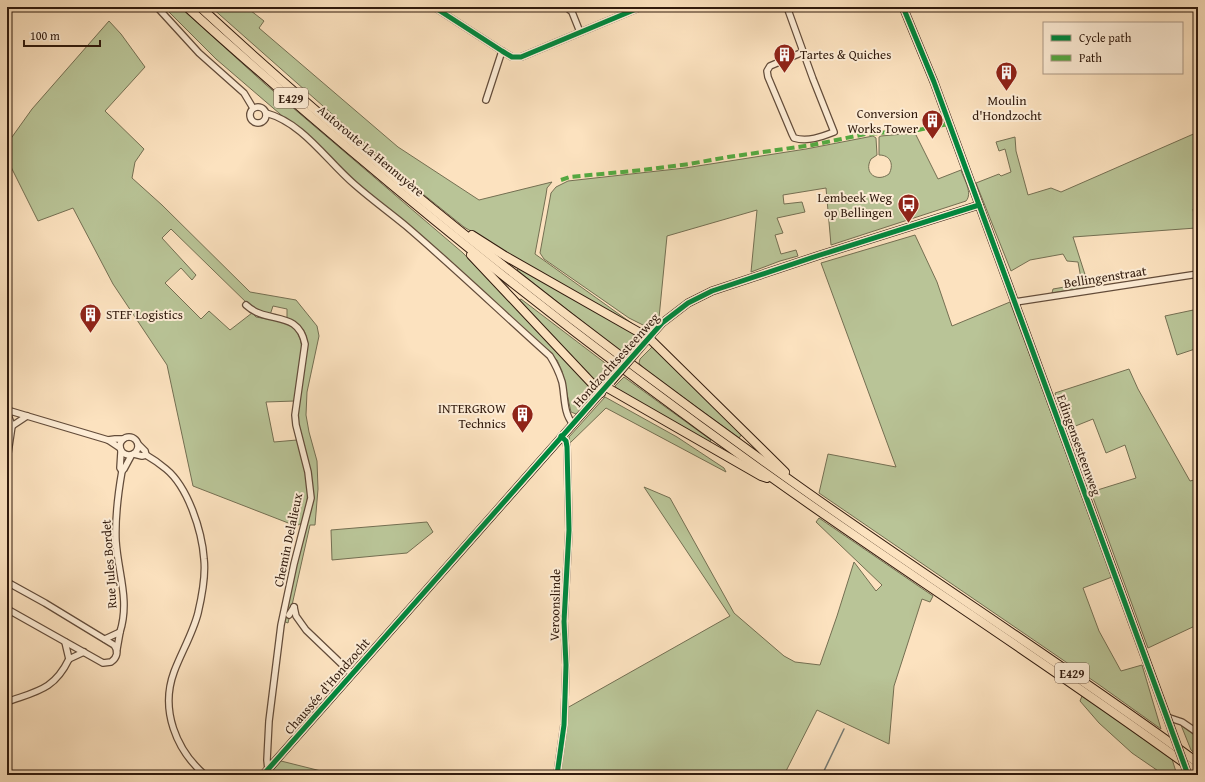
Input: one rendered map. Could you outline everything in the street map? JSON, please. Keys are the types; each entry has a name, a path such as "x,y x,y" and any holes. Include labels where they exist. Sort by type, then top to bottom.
{"highway":[{"name":"Autoroute La Hennuyère","path":"187,7 294,102 431,218"},
{"name":"Autoroute La Hennuyère","path":"200,7 298,95 430,207 615,353 796,485"},
{"path":"430,207 444,214 469,233 505,256 647,340 782,469 796,485"},
{"path":"431,218 606,387 761,476 777,482"},
{"name":"E429","path":"431,218 611,360 777,482 1081,689 1198,773"},
{"name":"E429","path":"796,485 1092,687 1198,762"}],"main road":[{"name":"Edingensesteenweg","path":"902,7 934,82 1188,775"},
{"name":"Hondzochtsesteenweg","path":"408,612 662,323 688,303 712,291 979,205"},
{"name":"Chaussée d'Hondzocht","path":"266,772 408,612"}],"street":[{"path":"157,7 199,53 244,93 253,108"},
{"path":"434,7 512,57 521,57 641,7"},
{"path":"566,7 572,12 580,32"},
{"path":"787,7 834,132 822,137 803,141 794,138 768,77 768,72 770,66 803,52"},
{"path":"486,100 502,51"},
{"path":"253,108 260,107 264,109 266,113 275,115 280,119 287,121 304,135 353,183 417,236 550,356 557,367 562,382 567,412 573,424"},
{"path":"253,108 250,113 250,118 255,123 260,123 265,120 266,113"},
{"name":"Bellingenstraat","path":"1015,302 1198,274"},
{"name":"Chemin Delalieux","path":"246,305 258,313 291,322 298,327 303,334 305,344 295,415 296,425 308,472 311,498 295,558 281,624 269,721 266,772"},
{"path":"7,411 108,440 126,455 146,455"},
{"path":"7,411 12,426 7,460"},
{"path":"12,426 27,416"},
{"name":"Veroonslinde","path":"556,775 564,725 566,697 564,622 569,530 567,447 566,441 562,436"},
{"path":"108,440 123,439 127,437 132,438 136,440 145,451 146,455 167,469 176,480 191,506 200,531 204,560 204,586 198,615 171,682 169,705 172,724 181,748 194,765 205,775"},
{"path":"121,450 120,443 123,439"},
{"path":"122,471 138,450 138,444"},
{"name":"Rue Jules Bordet","path":"117,649 124,614 125,599 117,552 116,524 122,471 120,468 121,450"},
{"path":"7,582 45,602 114,645 117,649 117,655 114,660 106,663 95,659 7,609"},
{"path":"289,615 294,607 296,616 306,630 352,674"},
{"path":"105,640 120,632"},
{"path":"66,642 69,659"},
{"path":"7,702 44,688 52,683 60,676 69,659 84,652"},
{"path":"1167,717 1182,722 1198,733"}],"green space":[{"path":"164,7 180,7 265,84 463,253 593,388 589,399 576,414 571,412 562,371 557,360 404,221 360,186 301,132 216,59"},
{"path":"211,7 246,7 264,21 259,28 398,147 479,200 552,182 547,188 535,254 637,327 636,329 464,227 418,190"},
{"path":"109,21 121,34 145,67 105,111 144,149 135,162 132,178 162,205 250,292 296,300 317,326 319,336 307,392 306,415 317,461 318,489 315,525 310,525 288,623 283,621 312,489 297,419 307,341 303,329 295,322 287,319 287,309 273,306 270,315 250,306 171,229 162,238 196,275 192,280 181,268 165,283 201,319 209,311 230,330 252,313 256,317 289,325 296,331 300,339 302,360 295,401 266,402 274,442 297,440 303,462 308,490 307,500 302,523 296,526 193,486 167,365 113,284 73,208 38,221 7,159 7,144 32,109"},
{"path":"1198,132 1198,207 1193,209 1196,228 1073,237 1089,287 1052,293 1053,289 1082,284 1078,262 1067,261 1063,254 1030,260 1011,271 976,183 999,174 1001,176 1011,172 1005,149 999,151 996,142 1015,137 1016,151 1028,195 1051,188 1061,192"},
{"path":"915,133 938,179 961,170 969,194 966,201 831,245 826,188 783,195 784,204 802,202 805,212 777,218 783,233 775,235 781,254 796,250 798,256 751,272 757,210 667,236 659,318 650,325 645,326 629,318 544,259 540,253 551,193 556,187 568,181 685,168 806,149 873,136 876,138 877,155 871,159 869,169 872,175 876,177 884,177 889,174 891,164 889,159 883,155 879,155 879,137"},
{"path":"915,235 937,282 952,326 1010,302 1112,577 1083,588 1099,631 1121,671 1142,665 1161,729 1098,684 819,493 828,454 896,467 821,263"},
{"path":"520,267 641,337 625,355 517,270"},
{"path":"521,299 613,369 599,385 517,301"},
{"path":"1198,309 1198,348 1177,355 1165,316"},
{"path":"652,347 656,349 742,434 739,438 643,368 639,363 640,359"},
{"path":"1129,369 1138,389 1190,481 1198,479 1198,626 1197,625 1148,648 1091,492 1136,478 1125,445 1106,453 1093,419 1068,429 1055,393"},
{"path":"624,377 711,440 709,443 616,388 615,386"},
{"path":"605,397 677,437 724,468 726,472 606,408 570,443 569,437"},
{"path":"644,487 670,498 734,613 784,656 795,662 820,665 854,562 876,591 882,585 816,522 819,518 933,596 930,602 922,599 894,686 889,744 817,710 784,775 559,775 567,708 730,616"},
{"path":"427,522 433,532 407,553 332,560 331,530"},
{"path":"1082,696 1133,730 1172,759 1177,775 1164,775 1132,753 1099,723 1080,701"},
{"path":"1181,725 1198,738 1198,756 1191,750"},
{"path":"281,761 329,773 336,775 269,775"}],"waterway":[{"path":"822,775 844,729"}],"marked path":[{"path":"561,180 570,177 689,164 812,145 866,134 918,130 949,124"}],"cycle path":[{"path":"434,7 512,57 521,57 641,7"},
{"path":"903,7 934,82 1188,775"},
{"path":"263,775 662,323 688,303 712,291 979,205"},
{"path":"557,775 564,725 566,665 564,621 569,530 567,447 566,441 561,436"}],"place":[{"name":"Tartes & Quiches","path":"785,74"},
{"name":"Moulin d'Hondzocht","path":"1007,92"},
{"name":"Conversion Works Tower","path":"933,140"},
{"name":"Lembeek Weg op Bellingen","path":"908,224"},
{"name":"STEF Logistics","path":"90,334"},
{"name":"INTERGROW Technics","path":"522,434"}]}
